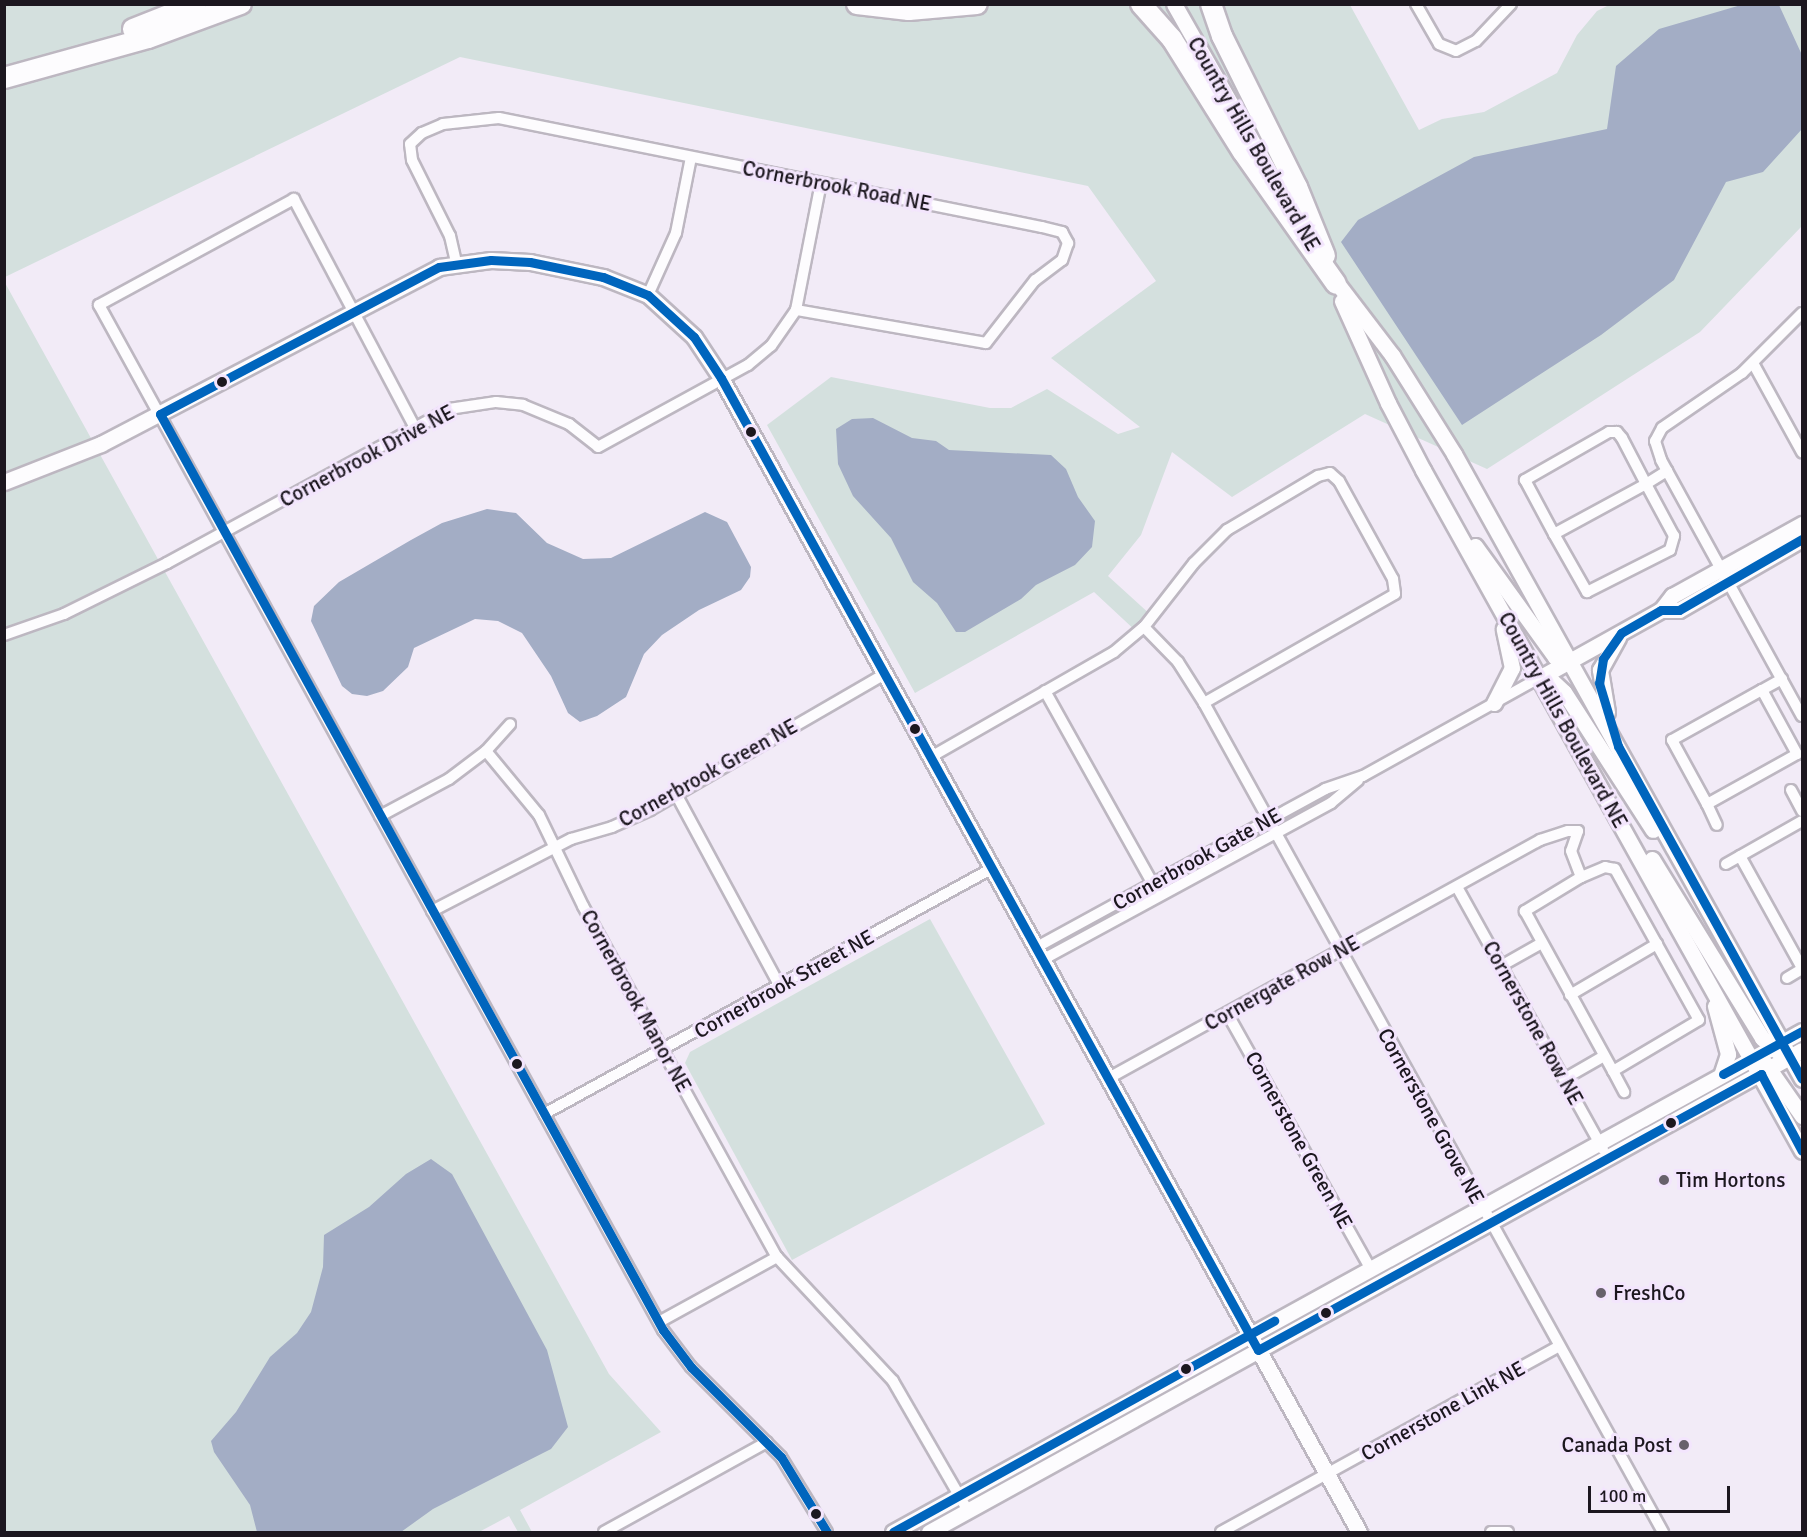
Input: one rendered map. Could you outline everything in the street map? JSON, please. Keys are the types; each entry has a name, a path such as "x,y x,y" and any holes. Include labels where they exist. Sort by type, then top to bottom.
{"highway":[{"path":"4,71 196,4"},
{"path":"4,78 148,38 241,4"},
{"path":"857,4 909,10 977,4"},
{"path":"1141,4 1172,39 1243,152 1336,284"},
{"path":"1211,4 1245,87 1302,197 1336,284"}],"street":[{"name":"Country Hills Boulevard NE","path":"1174,4 1336,284 1388,403 1443,506 1752,1058"},
{"path":"1416,4 1440,44 1456,51 1476,41 1511,4"},
{"name":"Cornerbrook Road NE","path":"456,262 450,236 412,160 410,144 422,133 462,120 500,118 1062,232 1067,250 1062,260 1020,296 986,343 796,310"},
{"path":"648,295 676,233 691,157"},
{"name":"Cornerbrook Drive NE","path":"4,635 64,614 224,533 414,426 449,409 496,402 547,412 598,447 748,365 771,346 796,310 821,183"},
{"path":"414,426 294,199 99,305 658,1322 691,1367 767,1442 793,1474 827,1533"},
{"path":"4,482 92,448 353,310 428,272 456,262 491,260 562,267 603,277 648,295 694,336 721,378 883,675 1359,1533"},
{"name":"Country Hills Boulevard NE","path":"1336,284 1392,355 1419,398 1571,660 1711,918 1776,1045 1797,1054 1803,1079"},
{"path":"1803,313 1753,363 1657,434 1656,450 1803,716"},
{"path":"1753,363 1803,453"},
{"path":"1613,430 1622,438 1674,536 1670,550 1587,592 1554,534 1526,483 1527,476 1613,430"},
{"path":"1554,534 1667,471"},
{"path":"929,758 1106,657 1144,627 1194,563 1227,530 1318,476 1330,473 1335,476 1393,579 1395,594 1204,703"},
{"path":"1443,506 1555,657 1571,660"},
{"path":"1539,678 1661,610 1679,610 1725,575 1803,524"},
{"path":"1725,575 1803,539"},
{"path":"1484,579 1509,642 1512,660 1511,675 1494,703"},
{"name":"Cornerstone Grove NE","path":"1144,627 1178,662 1204,703 1662,1533"},
{"path":"1618,746 1599,683 1603,659 1621,633"},
{"name":"Cornerbrook Green NE","path":"432,911 555,847 629,820 883,675"},
{"path":"1539,678 1550,679 1564,692 1711,918"},
{"name":"Cornerbrook Gate NE","path":"1038,954 1159,896 1271,826 1325,789 1363,776 1539,678"},
{"path":"1718,825 1672,740 1782,680"},
{"path":"1707,804 1797,754 1762,690"},
{"path":"1046,691 1159,896"},
{"path":"380,816 426,793 486,751 510,724"},
{"name":"Cornerbrook Manor NE","path":"486,751 539,815 663,1050 777,1257 893,1381 968,1511"},
{"name":"Cornerbrook Gate NE","path":"1038,954 1152,884 1271,826 1331,803 1363,776"},
{"path":"1597,780 1639,837 1776,1045"},
{"path":"1791,790 1803,810"},
{"path":"676,794 780,986"},
{"path":"1726,864 1803,821"},
{"name":"Cornergate Row NE","path":"1107,1079 1540,840 1578,831 1571,851 1581,877"},
{"path":"1740,856 1803,969 1786,978"},
{"path":"1613,1071 1699,1020 1615,869 1605,867 1581,877 1525,911 1540,944 1624,1092"},
{"name":"Cornerbrook Street NE","path":"544,1114 991,869"},
{"name":"Cornerstone Row NE","path":"1457,887 1609,1159"},
{"path":"1501,966 1540,944"},
{"path":"1570,995 1657,944"},
{"path":"1703,969 1726,1045 1721,1075"},
{"name":"Cornerstone Green NE","path":"1227,1013 1370,1268"},
{"path":"893,1533 1481,1206 1803,1031"},
{"path":"929,1533 1797,1054"},
{"path":"1564,1079 1604,1056"},
{"path":"1752,1058 1761,1059 1803,1151"},
{"path":"1766,1072 1803,1116"},
{"path":"658,1322 777,1257"},
{"name":"Cornerstone Link NE","path":"1221,1533 1559,1346"},
{"path":"604,1533 767,1442"},
{"path":"1491,1533 1508,1533"}],"shaded area":[{"path":"5,5 1350,5 1419,130 1442,119 1484,112 1557,73 1577,35 1597,11 1609,5 1802,5 1802,226 1700,332 1487,469 1365,414 1232,497 1172,452 1141,535 1108,576 1152,616 1138,633 1094,592 915,693 767,425 831,377 990,408 1011,408 1047,389 1118,434 1140,427 1051,358 1156,281 1088,186 460,57 5,277"},
{"path":"4,281 609,1374 661,1432 520,1510 532,1532 518,1532 509,1516 479,1532 5,1532"},
{"path":"930,919 1045,1124 792,1260 685,1063 690,1052"}],"water":[{"path":"1741,5 1779,5 1802,55 1802,129 1763,172 1726,182 1674,280 1601,335 1462,425 1341,242 1358,220 1474,157 1607,129 1616,66 1659,29"},
{"path":"873,418 912,438 936,441 949,450 1051,455 1066,469 1078,497 1095,521 1092,547 1075,565 1036,585 1021,599 965,632 956,632 937,603 913,582 891,538 853,496 838,464 836,429 852,419"},
{"path":"487,509 516,513 547,543 583,559 611,558 705,512 727,522 751,567 750,577 741,590 699,610 662,635 644,654 626,697 597,716 580,722 568,713 551,676 522,633 498,621 475,619 414,648 408,667 383,691 367,696 352,694 342,686 311,621 314,606 339,582 411,540 442,523"},
{"path":"431,1159 452,1174 547,1350 568,1427 551,1449 433,1509 401,1532 257,1532 250,1505 214,1452 211,1441 236,1412 270,1357 297,1333 311,1312 323,1267 324,1235 369,1207 406,1174"}],"transit line":[{"path":"827,1532 781,1457 691,1367 663,1330 160,414 439,267 491,260 530,262 603,277 648,295 694,337 721,378 1258,1350 1761,1074 1802,1151"},
{"path":"1802,539 1679,610 1661,610 1621,633 1603,659 1599,683 1618,746 1802,1079"},
{"path":"1723,1074 1802,1031"},
{"path":"893,1532 1274,1321"}],"place":[{"name":"Tim Hortons","path":"1664,1180"},
{"name":"FreshCo","path":"1601,1293"},
{"name":"Canada Post","path":"1684,1445"}]}
